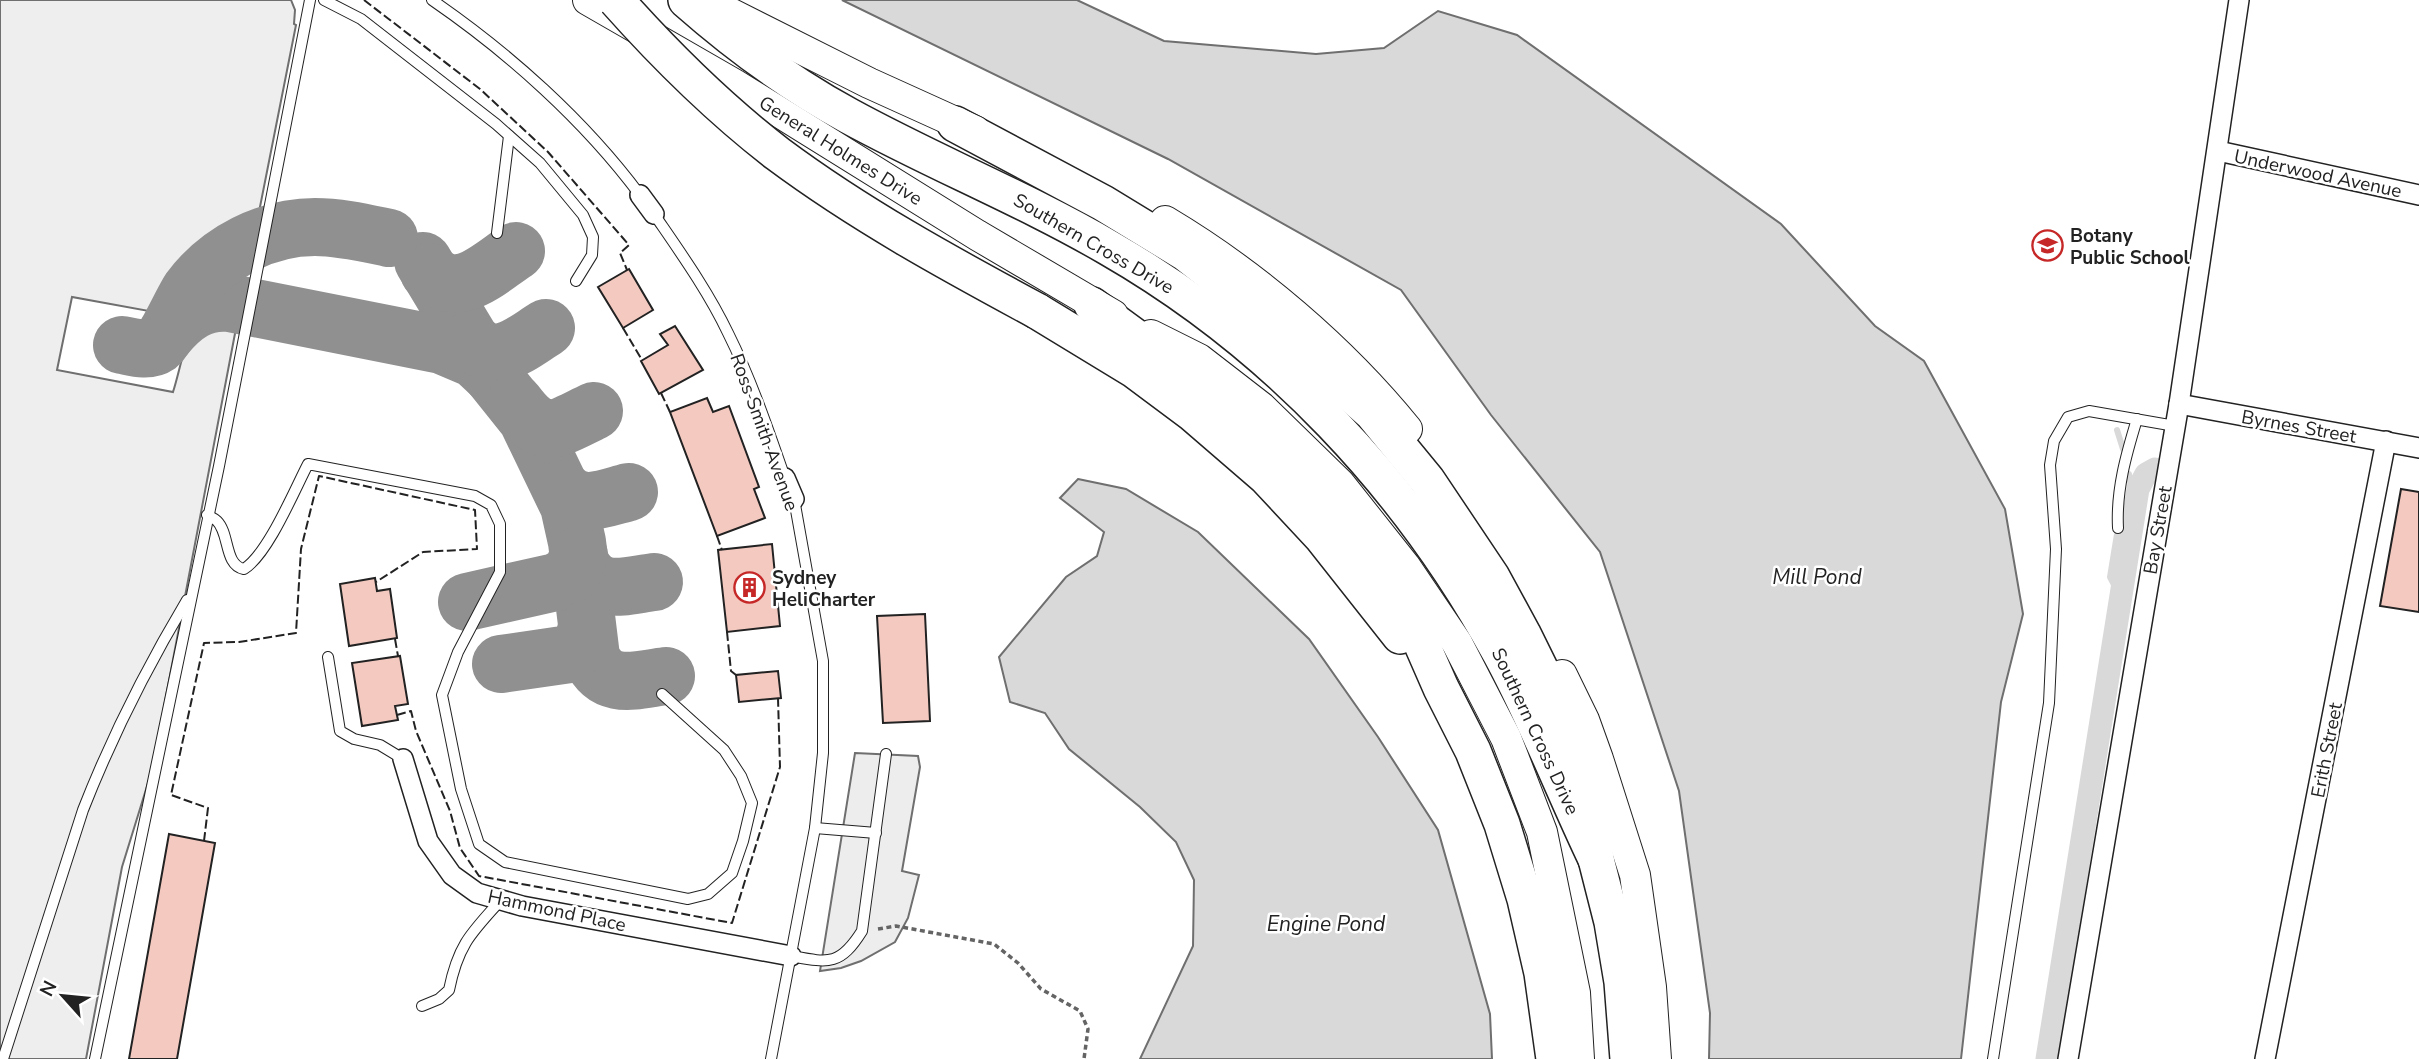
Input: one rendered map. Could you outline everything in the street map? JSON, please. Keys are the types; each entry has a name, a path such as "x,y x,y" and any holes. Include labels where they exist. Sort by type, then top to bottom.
{"highway":[{"path":"617,0 722,106 777,152 835,194 920,247 1037,311 1134,370 1193,414 1266,477 1321,536 1441,688"},
{"name":"Southern Cross Drive","path":"686,0 718,28 779,73 849,116 1109,248 1181,293 1258,353 1335,425 1398,498 1436,549 1500,652 1530,710 1596,859"},
{"path":"955,124 1103,203 1185,253 1249,303 1373,413 1427,480 1492,577 1523,634 1559,707 1584,772 1596,859 1612,922 1622,982 1628,1059"},
{"path":"1092,305 1247,423 1307,478 1357,538 1406,608 1472,751 1506,837 1525,899 1542,973 1554,1059"}],"main road":[{"name":"General Holmes Drive","path":"588,0 734,84 1092,305 1199,359 1261,407 1340,484 1405,566 1457,643 1506,738 1542,832 1575,993 1579,1059"},
{"path":"704,0 955,124 1059,162 1130,200 1206,246 1287,310 1374,389 1432,460 1498,556 1544,638 1584,720 1634,875 1651,988 1656,1059"}],"street":[{"name":"Bay Street","path":"2068,1059 2179,404 2239,0"},
{"name":"Underwood Avenue","path":"2218,151 2419,195"},
{"name":"Ross Smith Avenue","path":"640,195 654,214"},
{"name":"Byrnes Street","path":"2179,404 2419,448"},
{"name":"Erith Street","path":"2265,1059 2386,441"},
{"name":"Ross Smith Avenue","path":"785,478 794,499"},
{"name":"Hammond Place","path":"403,760 428,841 452,875 477,894 791,956"}],"lane":[{"path":"95,1059 310,0"},
{"path":"324,0 361,19 496,124 540,163 583,215 593,237 592,255 576,281"},
{"name":"Ross Smith Avenue","path":"432,0 468,25 555,102 619,167 640,195"},
{"path":"497,233 509,136"},
{"name":"Ross Smith Avenue","path":"654,214 728,331 755,394 785,478"},
{"path":"1993,1059 2049,704 2056,549 2050,465 2054,441 2068,417 2089,411 2175,425"},
{"path":"2118,528 2117,504 2125,460 2137,419"},
{"path":"207,515 218,521 232,561 237,568 244,569 253,563 274,529 308,464 475,496 491,505 500,524 500,572 458,652 442,695 461,789 479,844 505,862 688,900 708,894 732,873 752,803 741,776 724,750 662,694"},
{"name":"Ross Smith Avenue","path":"771,1059 815,828 823,753 823,661 794,499"},
{"path":"3,1059 83,810 141,678 191,593"},
{"path":"328,657 340,731 354,739 380,745 403,760"},
{"path":"791,956 821,962 832,959 850,950 862,931 886,754"},
{"path":"815,828 876,833"},
{"path":"422,1006 439,999 449,990 454,966 464,943 500,900"}],"path":[{"path":"862,931 896,926 994,944 1018,963 1041,989 1080,1011 1088,1029 1084,1059"}],"shaded area":[{"path":"0,0 291,0 295,10 296,25 258,217 224,234 197,254 174,280 154,312 72,297 57,370 173,392 184,352 195,335 218,326 237,323 152,770 122,867 86,1059 0,1059"},
{"path":"855,753 918,756 920,767 902,871 919,875 908,918 895,942 861,961 820,971"}],"water":[{"name":"Mill Pond","path":"842,0 1077,0 1164,41 1316,54 1384,48 1438,11 1517,35 1781,224 1875,326 1924,361 2005,509 2023,614 2001,702 1961,1059 1709,1059 1710,1013 1679,791 1600,552 1491,415 1401,290 1168,159"},
{"name":"Engine Pond","path":"1078,479 1126,489 1198,532 1309,639 1378,737 1438,830 1490,1014 1492,1059 1140,1059 1193,946 1194,880 1176,842 1140,807 1069,749 1045,713 1010,702 999,657 1066,577 1097,556 1104,532 1060,498"}],"building":[{"path":"629,269 653,310 623,328 598,287"},
{"path":"675,326 703,370 659,394 641,361 668,345 660,334"},
{"path":"707,398 713,412 729,406 759,487 754,489 765,518 717,536 670,412"},
{"path":"2401,489 2419,492 2419,612 2380,606"},
{"name":"Sydney HeliCharter","path":"772,544 780,626 727,632 718,550"},
{"path":"375,578 377,591 390,589 397,638 349,646 340,584"},
{"path":"925,614 930,721 883,723 877,616"},
{"path":"400,656 408,704 395,706 398,720 362,726 352,663"},
{"path":"778,671 781,698 739,702 736,675"},
{"path":"169,834 215,843 177,1059 129,1059"}],"waterway":[{"path":"2117,430 2123,449"},
{"path":"2047,1059 2138,489 2146,474 2155,469"},
{"path":"2138,489 2140,470"},
{"path":"2121,598 2110,577 2118,528 2134,510 2129,474"}],"taxiway":[{"path":"122,345 145,349 158,345 190,290 202,276 230,253 262,237 279,231 315,227 343,229 389,238"},
{"path":"429,272 440,280 463,282 474,279 516,251"},
{"path":"423,261 491,374 527,419 569,506 577,542 591,657 597,668 605,675 622,681 666,676"},
{"path":"165,336 193,310 210,304 230,303 442,345 475,359 491,374"},
{"path":"470,340 480,348 499,352 518,346 546,328"},
{"path":"515,403 534,423 551,428 560,427 594,411"},
{"path":"562,489 585,501 629,492"},
{"path":"467,602 556,582 571,574 579,555"},
{"path":"580,562 587,573 602,585 621,587 654,582"},
{"path":"501,664 570,654 582,643 587,629"}],"fence":[{"path":"364,0 480,89 548,152 629,245 620,253 627,270"},
{"path":"623,328 642,360"},
{"path":"661,393 670,412"},
{"path":"204,841 208,808 171,795 204,643 239,642 296,633 301,549 319,476 475,510 477,549 423,552 376,582"},
{"path":"717,536 722,550"},
{"path":"727,632 731,671 736,675"},
{"path":"395,639 398,656"},
{"path":"397,715 411,711 416,731 450,811 460,848 479,876 732,923 780,767 778,698"}],"place":[{"name":"Botany Public School","path":"2047,246"},
{"name":"Sydney HeliCharter","path":"749,588"}]}
